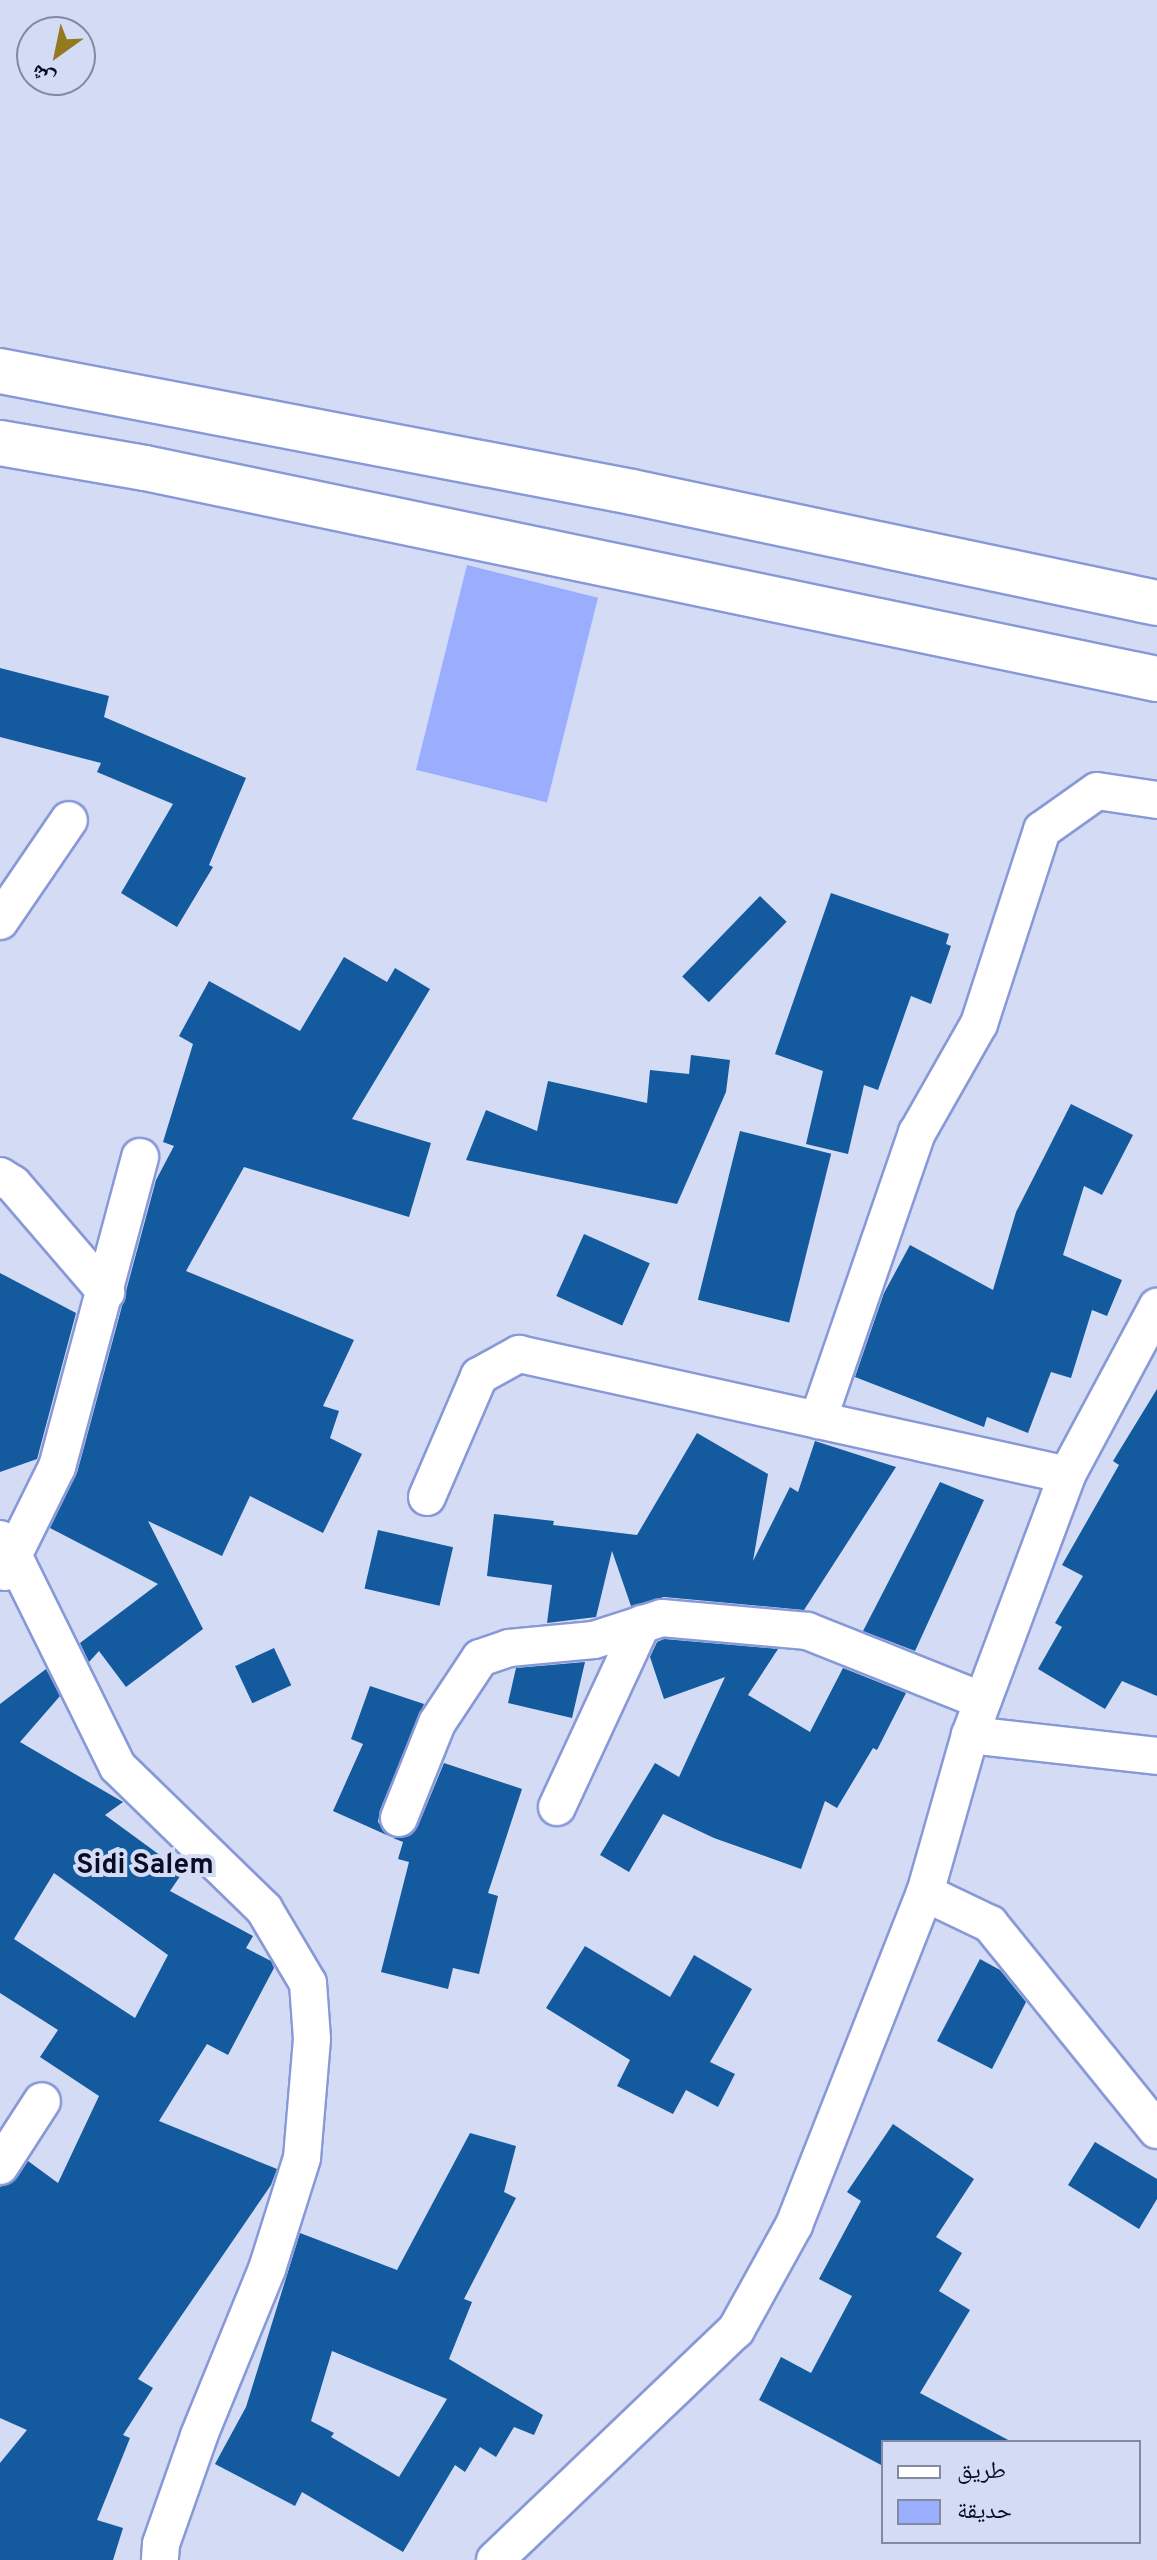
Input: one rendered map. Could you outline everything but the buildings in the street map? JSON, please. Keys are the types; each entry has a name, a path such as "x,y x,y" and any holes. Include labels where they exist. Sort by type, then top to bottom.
{"highway":[{"path":"0,371 632,492 1157,603"},
{"path":"0,443 145,468 1157,679"}],"street":[{"path":"818,1420 917,1133 979,1024 1042,830 1097,791 1157,800"},
{"path":"0,921 69,820"},
{"path":"140,1157 57,1467 5,1559 118,1767 264,1909 308,1983 312,2039 302,2158 267,2269 199,2436 161,2544 160,2560"},
{"path":"0,1176 13,1184 106,1292"},
{"path":"495,2560 736,2330 794,2225 925,1893 970,1735 1067,1475 1157,1307"},
{"path":"427,1497 479,1376 519,1354 1067,1475"},
{"path":"399,1818 437,1723 480,1658 509,1648 594,1640 662,1618 807,1631 983,1701"},
{"path":"557,1807 642,1624"},
{"path":"970,1735 1157,1756"},
{"path":"925,1893 990,1924 1157,2130"},
{"path":"0,2166 42,2101"}],"green space":[{"path":"467,565 598,598 547,802 416,770"}],"district":[{"name":"Sidi Salem","path":"145,1866"}]}
